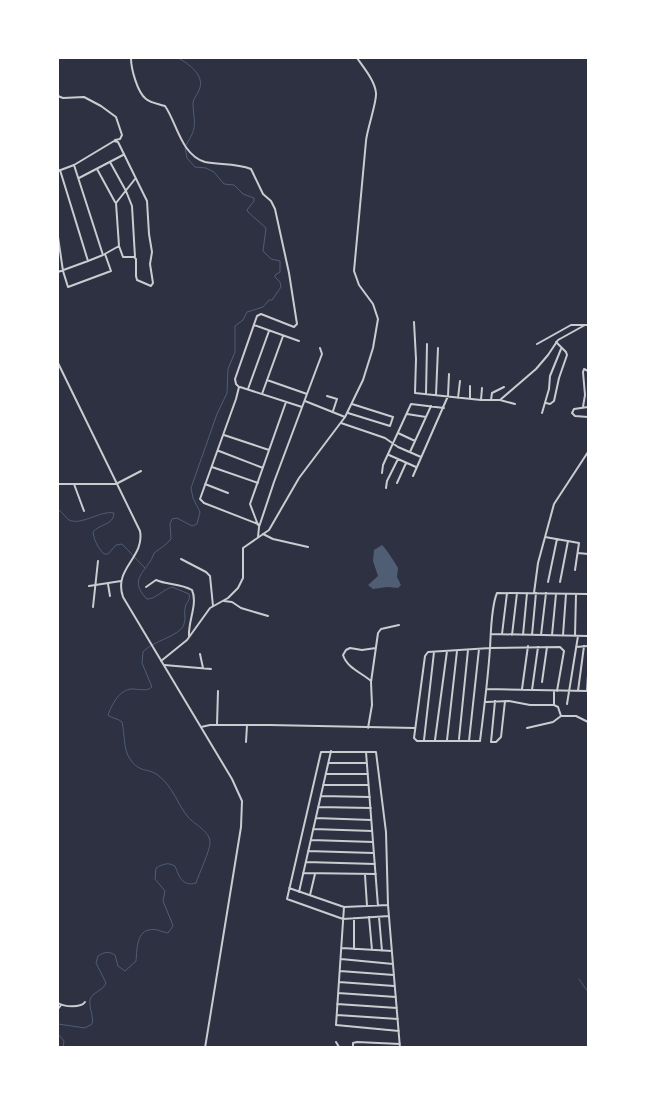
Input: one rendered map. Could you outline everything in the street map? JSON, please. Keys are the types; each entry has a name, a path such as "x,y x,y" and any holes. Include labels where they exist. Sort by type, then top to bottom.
{"street":[{"path":"131,58 134,77 144,97 147,100 165,106 181,140 188,149 204,162 251,169 263,194 273,205 289,273 297,324 294,327 259,314 236,375 236,384 239,387 302,407"},
{"path":"161,661 189,637 213,606 224,601 234,593 242,581 244,572 243,548 268,530 306,469 348,413 369,364 378,326 376,309 359,285 354,271 368,124 376,96 372,82 357,58"},
{"path":"58,96 63,98 84,97 112,114 118,122 122,135 120,139 115,140 74,165 59,171 88,261"},
{"path":"110,162 126,191 133,211 138,280 152,286 150,264 152,252 147,204 118,142 115,140"},
{"path":"79,178 124,154"},
{"path":"58,238 62,271 68,286 110,271 74,165"},
{"path":"97,169 116,203 119,246 123,257 135,258"},
{"path":"116,203 135,179"},
{"path":"58,272 88,261 119,246"},
{"path":"414,322 415,393 491,401 500,400 515,404"},
{"path":"254,324 299,341"},
{"path":"500,400 536,368 561,337 587,325"},
{"path":"537,344 571,326 587,325"},
{"path":"248,389 269,331"},
{"path":"262,394 283,336"},
{"path":"546,402 550,404 554,402 559,378 567,355 556,342"},
{"path":"426,394 427,344"},
{"path":"258,537 258,525 322,354 320,348"},
{"path":"436,395 438,348"},
{"path":"542,412 550,389 550,376 561,348"},
{"path":"58,363 140,531 140,542 137,552 125,570 121,581 120,588 123,596 240,796 242,806 241,827 205,1048"},
{"path":"583,408 587,395 583,372 584,369 588,371"},
{"path":"413,476 444,408 448,396 449,374"},
{"path":"267,380 307,394"},
{"path":"458,398 460,381"},
{"path":"470,386 470,399"},
{"path":"239,387 201,497 203,502 258,525"},
{"path":"491,401 492,393 504,387"},
{"path":"481,400 482,388"},
{"path":"327,396 337,399 333,412"},
{"path":"305,401 345,417"},
{"path":"258,525 250,504 286,402"},
{"path":"348,413 390,426 393,417 352,404"},
{"path":"382,473 411,404 444,408"},
{"path":"410,452 431,406"},
{"path":"588,407 574,409 573,414 588,417"},
{"path":"407,414 426,417"},
{"path":"341,423 385,438 393,444 421,457"},
{"path":"398,433 415,440"},
{"path":"223,435 269,450"},
{"path":"218,450 263,468"},
{"path":"532,635 538,563 556,499 588,452"},
{"path":"388,455 416,467"},
{"path":"386,488 387,481 398,459"},
{"path":"397,483 406,463"},
{"path":"212,467 258,483"},
{"path":"58,484 116,484 141,471"},
{"path":"74,484 84,511"},
{"path":"205,484 228,493"},
{"path":"263,534 273,540 308,547"},
{"path":"545,537 579,543 575,570"},
{"path":"548,582 557,540"},
{"path":"560,582 568,541"},
{"path":"578,553 588,554"},
{"path":"181,559 210,576 213,606"},
{"path":"93,607 98,561"},
{"path":"146,587 156,580 164,584 176,584 192,590 194,600 189,625 189,637"},
{"path":"89,586 121,581"},
{"path":"108,584 110,596"},
{"path":"502,634 507,592"},
{"path":"554,705 563,649 560,647 528,646 490,648 457,651 428,652 425,656 415,740 480,741 487,689 490,648 491,634 496,594 507,592 588,594"},
{"path":"512,634 516,593"},
{"path":"523,635 527,593"},
{"path":"541,635 546,593"},
{"path":"552,636 556,594"},
{"path":"563,635 566,594"},
{"path":"568,704 568,691 576,646 576,594"},
{"path":"224,601 232,602 241,608 268,616"},
{"path":"368,728 372,706 371,682 379,631 398,625"},
{"path":"491,634 588,636"},
{"path":"522,690 528,646"},
{"path":"532,690 538,646"},
{"path":"576,646 588,646"},
{"path":"578,691 584,646"},
{"path":"542,682 547,647"},
{"path":"371,682 347,663 344,655 346,650 350,648 362,650 376,648"},
{"path":"469,741 479,649"},
{"path":"459,740 468,650"},
{"path":"435,740 447,651"},
{"path":"447,740 457,651"},
{"path":"424,740 434,652"},
{"path":"200,654 203,668"},
{"path":"164,665 212,668"},
{"path":"487,689 588,691 588,675"},
{"path":"217,725 218,690"},
{"path":"495,701 491,742 498,741 501,738 505,701"},
{"path":"485,702 505,701 530,705 554,705 558,707 561,716"},
{"path":"527,728 548,724 561,716 576,716 588,722"},
{"path":"201,727 247,725 415,728"},
{"path":"246,742 247,725"},
{"path":"389,916 343,919 288,900 286,897 319,754 323,751 376,752 386,832 388,905 393,952 400,1048"},
{"path":"299,892 331,751"},
{"path":"366,752 378,906"},
{"path":"328,763 366,763"},
{"path":"326,774 368,774"},
{"path":"323,785 368,785"},
{"path":"321,796 370,797"},
{"path":"318,807 370,808"},
{"path":"316,818 372,820"},
{"path":"313,829 372,831"},
{"path":"311,840 373,842"},
{"path":"308,851 374,853"},
{"path":"306,862 375,864"},
{"path":"303,873 376,874"},
{"path":"310,896 315,874"},
{"path":"365,875 367,906"},
{"path":"289,888 344,907 388,905"},
{"path":"344,907 337,1026 399,1031"},
{"path":"369,917 372,950"},
{"path":"379,917 382,951"},
{"path":"354,918 354,948"},
{"path":"342,948 393,952"},
{"path":"341,959 393,964"},
{"path":"340,971 394,975"},
{"path":"339,982 395,986"},
{"path":"338,993 396,997"},
{"path":"58,1003 79,1007 85,1002"},
{"path":"337,1004 397,1008"},
{"path":"58,1009 61,1005"},
{"path":"337,1015 398,1020"},
{"path":"336,1042 342,1048"},
{"path":"352,1047 355,1042 400,1044"},
{"path":"369,1043 370,1048"},
{"path":"384,1044 385,1048"}],"water":[{"path":"382,545 398,568 397,577 401,585 398,588 373,589 368,585 378,576 373,561 374,550"}],"waterway":[{"path":"178,58 195,71 201,85 193,102 194,129 186,145"},
{"path":"58,1024 85,1028 92,1024 91,997 103,988 106,983 96,963 98,956 106,952 115,955 118,966 125,971 136,961 139,938 142,934 151,930 168,933 173,926 163,901 165,891 155,879 156,868 161,865 170,864 175,866 184,882 196,883 210,846 208,835 188,817 164,780 155,773 137,767 130,759 125,746 122,722 108,715 120,694 132,689 145,690 152,687 142,663 143,652 178,632 184,624 185,608 189,594 172,587 153,598 147,599 141,592 139,580 154,553 171,539 170,524 172,519 177,518 192,526 197,524 200,512 193,498 191,488 217,414 227,393 228,369 235,352 235,326 243,320 247,312 263,307 269,300 272,300 281,287 280,282 275,277 280,272 280,261 271,259 263,251 266,228 247,210 254,201 254,198 243,194 234,185 224,184 214,172 206,168 195,167 187,158 185,147"},
{"path":"58,510 69,520 74,521 114,513 112,520 93,532 98,547 104,554 108,554 116,545 122,544 145,568"},
{"path":"579,979 588,992"},
{"path":"58,1034 64,1041 63,1048"}]}
